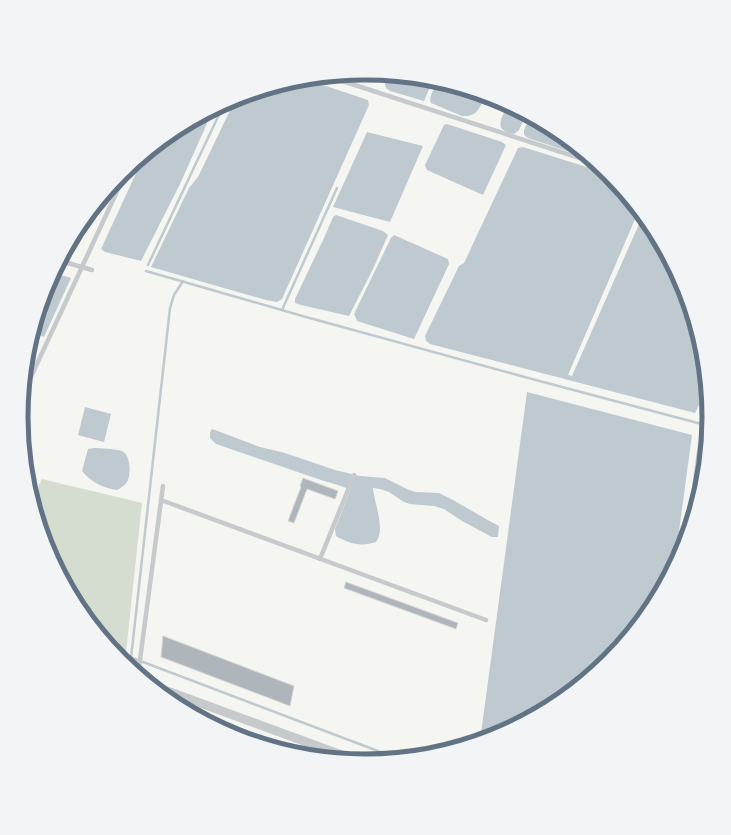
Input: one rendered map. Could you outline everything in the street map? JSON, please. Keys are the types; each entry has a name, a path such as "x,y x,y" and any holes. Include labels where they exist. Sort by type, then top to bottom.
{"street":[{"path":"169,692 338,754"}],"lane":[{"path":"345,81 581,159"},
{"path":"31,378 117,190"},
{"path":"66,262 92,270"},
{"path":"320,559 354,475"},
{"path":"139,667 163,486"},
{"path":"161,500 486,620"}],"shaded area":[{"path":"384,81 430,86 424,101 390,91 386,88"},
{"path":"318,83 368,100 369,105 282,299 277,302 151,267 189,188 198,177 231,108 278,92 300,86"},
{"path":"435,87 483,101 475,113 472,115 462,116 431,103 430,98"},
{"path":"505,111 524,120 519,130 514,134 502,129 500,124"},
{"path":"209,119 180,184 141,261 105,252 101,249 138,168 178,137"},
{"path":"528,122 553,137 576,154 528,138 524,135 524,130"},
{"path":"447,124 502,142 506,145 483,195 427,170 425,165 444,125"},
{"path":"367,132 423,146 390,222 333,207"},
{"path":"523,147 593,169 619,195 636,216 568,375 572,376 640,222 658,249 668,268 685,309 697,352 700,373 702,399 695,413 430,344 426,341 425,336 459,266 464,263 518,148"},
{"path":"336,215 383,231 388,235 373,269 349,316 295,303 295,299 333,217"},
{"path":"394,235 448,259 449,264 414,339 357,321 354,314 391,238"},
{"path":"60,275 71,278 44,337 39,335 48,312 46,311 46,309"},
{"path":"527,392 692,435 677,548 658,586 646,605 619,640 604,656 571,685 534,710 481,734"},
{"path":"85,407 111,414 104,442 78,435"},
{"path":"212,429 260,447 285,453 335,470 360,476 385,478 416,492 439,493 499,526 498,537 492,537 462,521 444,509 434,506 410,504 404,502 389,492 373,488 380,523 379,537 376,542 371,544 356,544 346,541 336,536 335,529 350,491 341,486 216,444 210,438 210,432"},
{"path":"699,436 702,437 700,462 697,483 688,516"},
{"path":"104,448 122,451 125,453 129,461 129,475 125,485 117,490 107,488 93,481 82,471 88,449"},
{"path":"42,479 142,503 126,652 122,650 98,623 73,586 54,547 46,526 36,491"}],"building":[{"path":"303,478 338,491 335,499 307,489 294,523 288,521"},
{"path":"346,582 458,623 456,629 344,588"},
{"path":"163,636 294,686 290,706 161,657"}],"waterway":[{"path":"148,265 220,113"},
{"path":"282,310 337,188"},
{"path":"146,271 306,317 703,424"},
{"path":"131,658 170,308 174,295 183,281"},
{"path":"127,656 386,754"}]}
